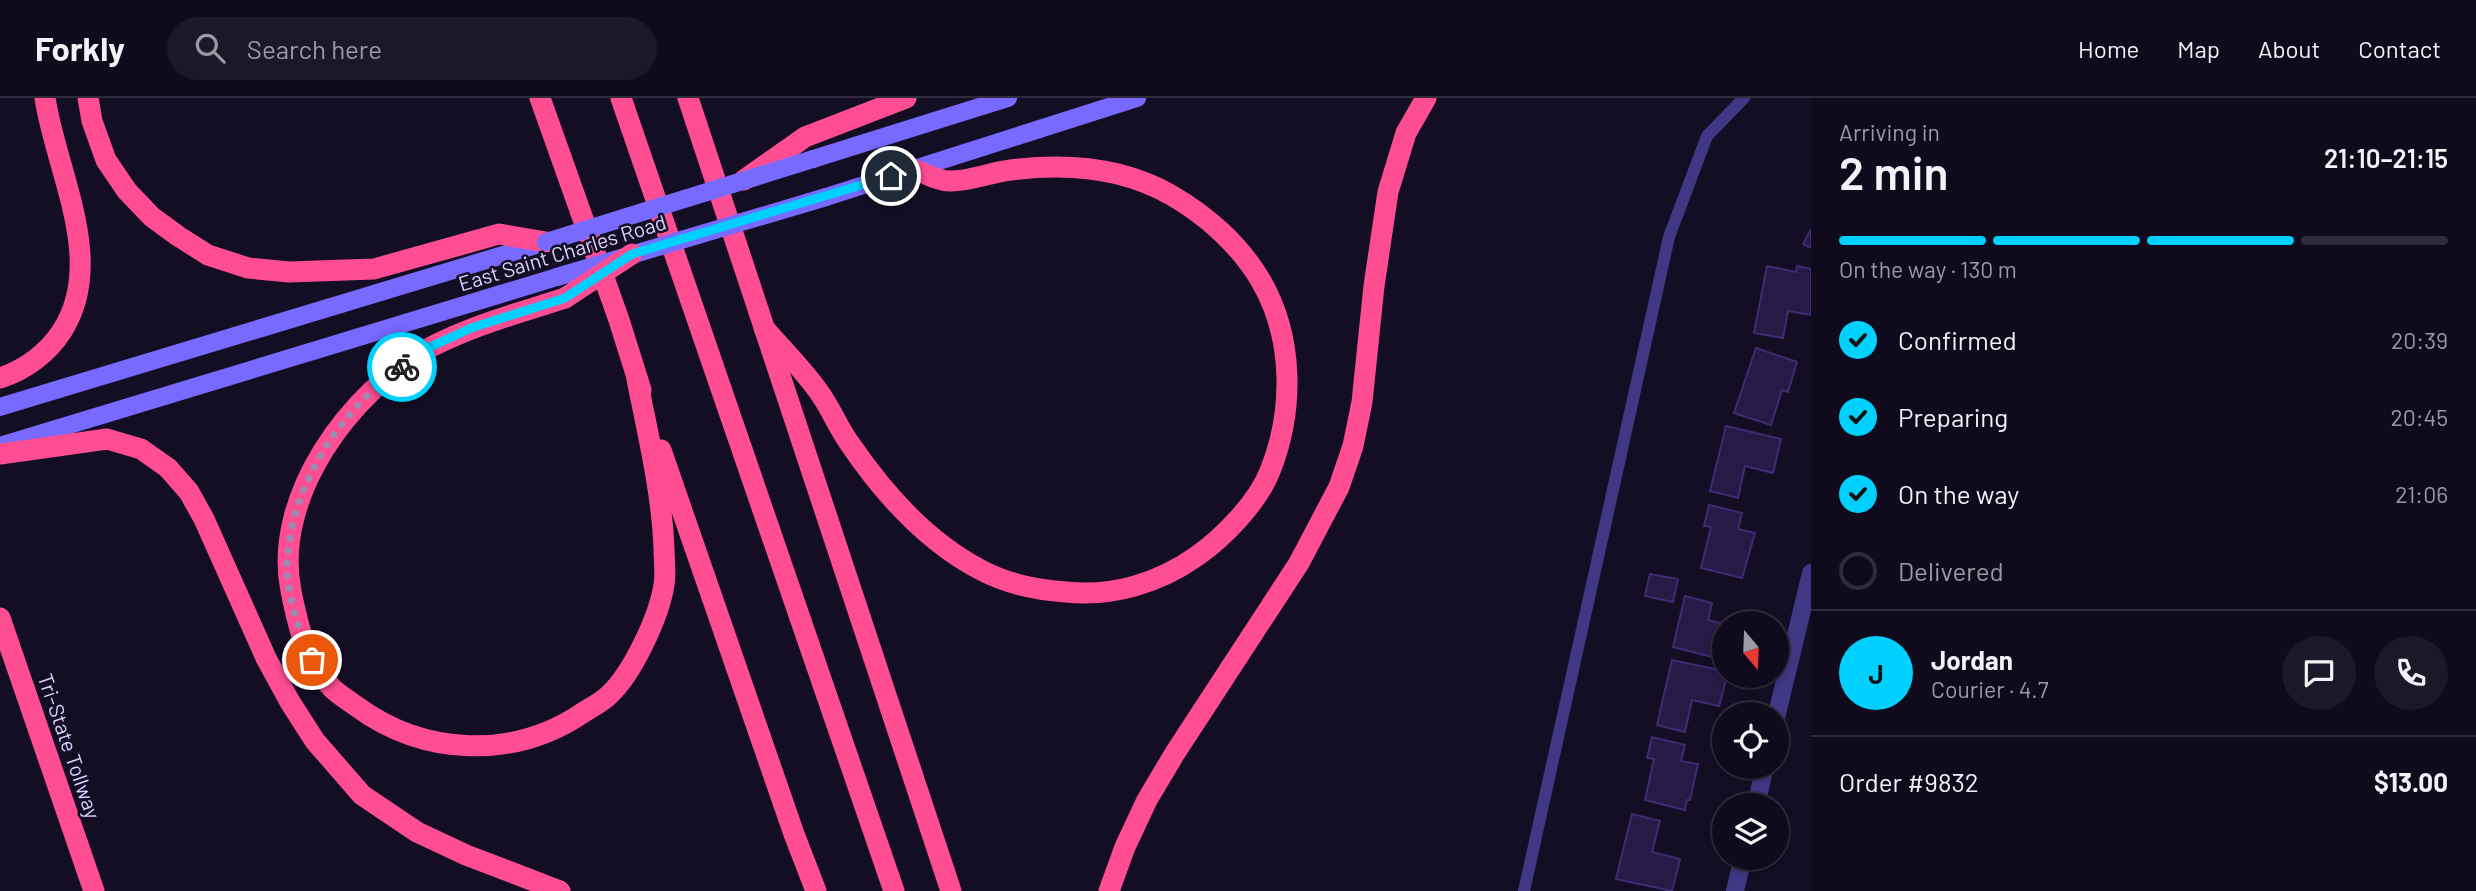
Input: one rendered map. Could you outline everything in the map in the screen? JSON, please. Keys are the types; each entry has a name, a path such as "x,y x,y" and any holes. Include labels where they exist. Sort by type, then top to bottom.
{"highway":[{"path":"6,376 38,358 55,342 69,320 81,276 78,233 45,98"},
{"path":"88,98 92,121 106,160 127,191 152,216 208,255 248,268 289,272 374,269 499,234 546,242"},
{"path":"541,98 789,821 816,891"},
{"path":"621,98 894,891"},
{"path":"688,98 951,891"},
{"path":"743,181 805,137 906,98"},
{"path":"1109,891 1125,847 1147,800 1175,752 1299,563 1339,486 1353,446 1362,402 1374,286 1388,192 1406,133 1426,98"},
{"path":"764,328 821,394 849,444 905,513 925,532 982,571 1041,590 1111,592 1149,582 1170,573 1208,549 1228,531 1270,473 1282,430 1288,377 1280,332 1271,303 1263,284 1237,248 1184,203 1140,180 1095,168 1058,166 1012,170 948,181 913,169"},
{"path":"632,254 565,298 471,328 428,348 360,403 332,438 311,471 291,526 287,570 299,633 312,660 332,688 394,730 457,747 511,744 561,728 609,695 643,649 664,584 663,532 654,462 637,379"},
{"path":"0,454 27,443 107,439 141,449 168,468 189,492 204,519 266,658 290,702 314,741 362,795 417,832 466,855 560,891"},
{"name":"Tri-State Tollway","path":"0,618 94,891"}],"main road":[{"name":"East Saint Charles Road","path":"0,407 546,242 1008,98"},
{"name":"East Saint Charles Road","path":"0,446 27,443 557,276 826,197 1137,98"}],"street":[{"path":"1780,702 1811,573"},
{"path":"1735,891 1740,870"}],"lane":[{"path":"1524,891 1669,237 1707,136 1745,98"}],"building":[{"path":"1811,229 1811,248 1803,244"},
{"path":"1767,266 1796,272 1797,266 1811,269 1811,315 1788,311 1783,338 1754,333"},
{"path":"1756,348 1797,362 1788,392 1782,390 1771,425 1734,413"},
{"path":"1726,426 1781,439 1773,473 1745,466 1738,498 1710,491"},
{"path":"1709,505 1742,513 1738,529 1755,533 1742,578 1701,568 1711,527 1704,526"},
{"path":"1650,574 1678,579 1673,602 1645,596"},
{"path":"1685,596 1712,603 1708,620 1712,621 1712,657 1673,647"},
{"path":"1672,660 1712,668 1712,688 1724,688 1720,702 1712,702 1712,704 1692,700 1685,732 1657,725"},
{"path":"1652,737 1685,745 1681,761 1698,764 1685,810 1645,800 1654,759 1647,758"},
{"path":"1632,814 1660,821 1652,852 1680,859 1672,891 1616,879"}],"way so far":[{"path":"312,660 299,633 287,570 291,526 311,471 332,438 360,403 402,367"}],"route":[{"path":"402,367 428,348 471,328 565,298 632,254 891,176"}]}
